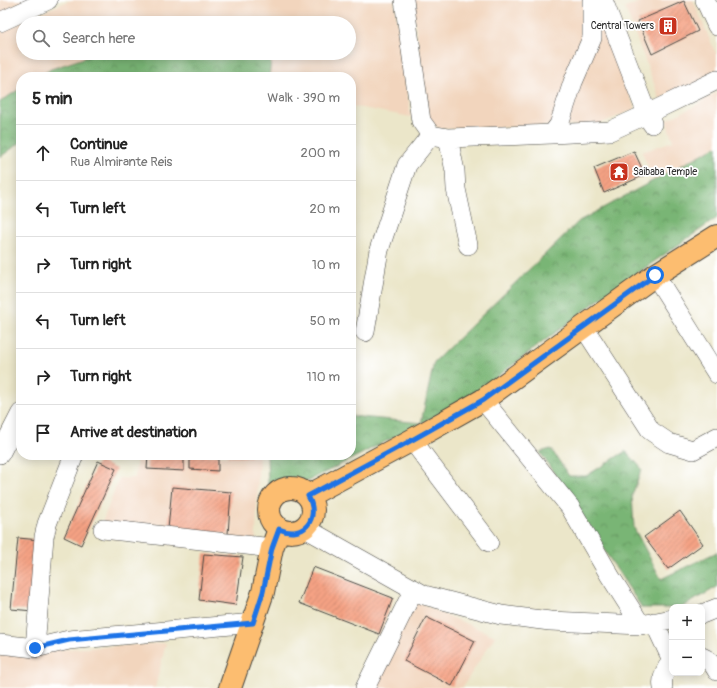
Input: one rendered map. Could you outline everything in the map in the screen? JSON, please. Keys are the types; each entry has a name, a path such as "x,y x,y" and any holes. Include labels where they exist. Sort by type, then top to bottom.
{"main road":[{"path":"308,496 483,400 655,275 717,236"},
{"path":"230,688 263,592 276,539 274,524 270,518 269,505 272,498 282,489 290,488 303,492 312,502 313,509 310,522 305,528 299,531 285,532 276,539"}],"street":[{"path":"0,22 48,0"},
{"path":"404,0 421,121 439,136 455,171 456,189 468,245"},
{"path":"552,134 559,124 573,82 592,38 602,0"},
{"path":"602,0 650,119"},
{"path":"705,0 717,26"},
{"path":"365,332 379,250 407,165 439,136 552,134 610,131 650,119 717,80"},
{"path":"655,275 717,374"},
{"path":"583,326 651,431 669,442 693,450 717,437"},
{"path":"483,400 570,507 610,576 656,622 669,653"},
{"path":"0,454 16,423"},
{"path":"412,440 489,542"},
{"path":"35,648 46,524 72,460"},
{"path":"305,528 424,595 501,615 550,621 656,622"},
{"path":"103,529 276,539"},
{"path":"365,688 414,589"},
{"path":"705,613 717,608"},
{"path":"0,644 35,648 69,640 253,623"},
{"path":"705,658 715,667 717,671"},
{"path":"663,688 662,677 669,664"}],"shaded area":[{"path":"0,0 35,0 0,16"},
{"path":"71,0 394,0 411,117 356,107 356,72 270,72 271,60 356,60 356,16 33,16"},
{"path":"412,0 596,0 635,109 597,125 439,129 428,119"},
{"path":"644,0 693,0 717,56 717,75 660,99 625,8"},
{"path":"16,23 16,60 78,60 46,72 16,72 16,91 0,102 0,30"},
{"path":"717,92 717,146 653,181 642,152 673,141 666,120 695,106"},
{"path":"137,460 259,460 255,553 97,536 119,478 135,478"},
{"path":"414,601 495,636 462,688 371,688"},
{"path":"166,643 155,688 0,688 0,653"}],"green space":[{"path":"78,60 271,60 270,72 46,72"},
{"path":"16,91 16,146 0,157 0,102"},
{"path":"717,146 717,218 597,301 465,401 356,457 356,416 421,423 434,362 579,221"},
{"path":"551,449 569,476 586,476 626,451 642,469 632,495 634,528 661,579 717,552 717,587 687,604 669,604 669,608 642,608 540,452"},
{"path":"267,460 349,460 306,482 268,484"}],"building":[{"name":"Central Towers","path":"684,1 698,31 652,54 638,21"},
{"name":"Saibaba Temple","path":"634,151 645,175 604,193 594,168"},
{"path":"148,460 184,460 184,471 147,469"},
{"path":"190,460 218,460 218,471 190,469"},
{"path":"98,461 116,469 81,545 64,537"},
{"path":"172,487 231,492 228,534 168,529"},
{"path":"680,511 703,544 668,569 644,537"},
{"path":"18,538 40,540 33,611 11,609"},
{"path":"204,554 243,557 236,605 199,600"},
{"path":"313,567 393,598 379,634 299,603"},
{"path":"426,617 475,641 452,686 404,661"}],"place":[{"name":"Central Towers","path":"668,26"},
{"name":"Saibaba Temple","path":"619,172"}],"route":[{"path":"35,648 69,640 253,623 263,592 272,548 279,529 285,532 292,532 305,528 310,522 313,509 312,502 308,496 483,400 655,275"}]}
